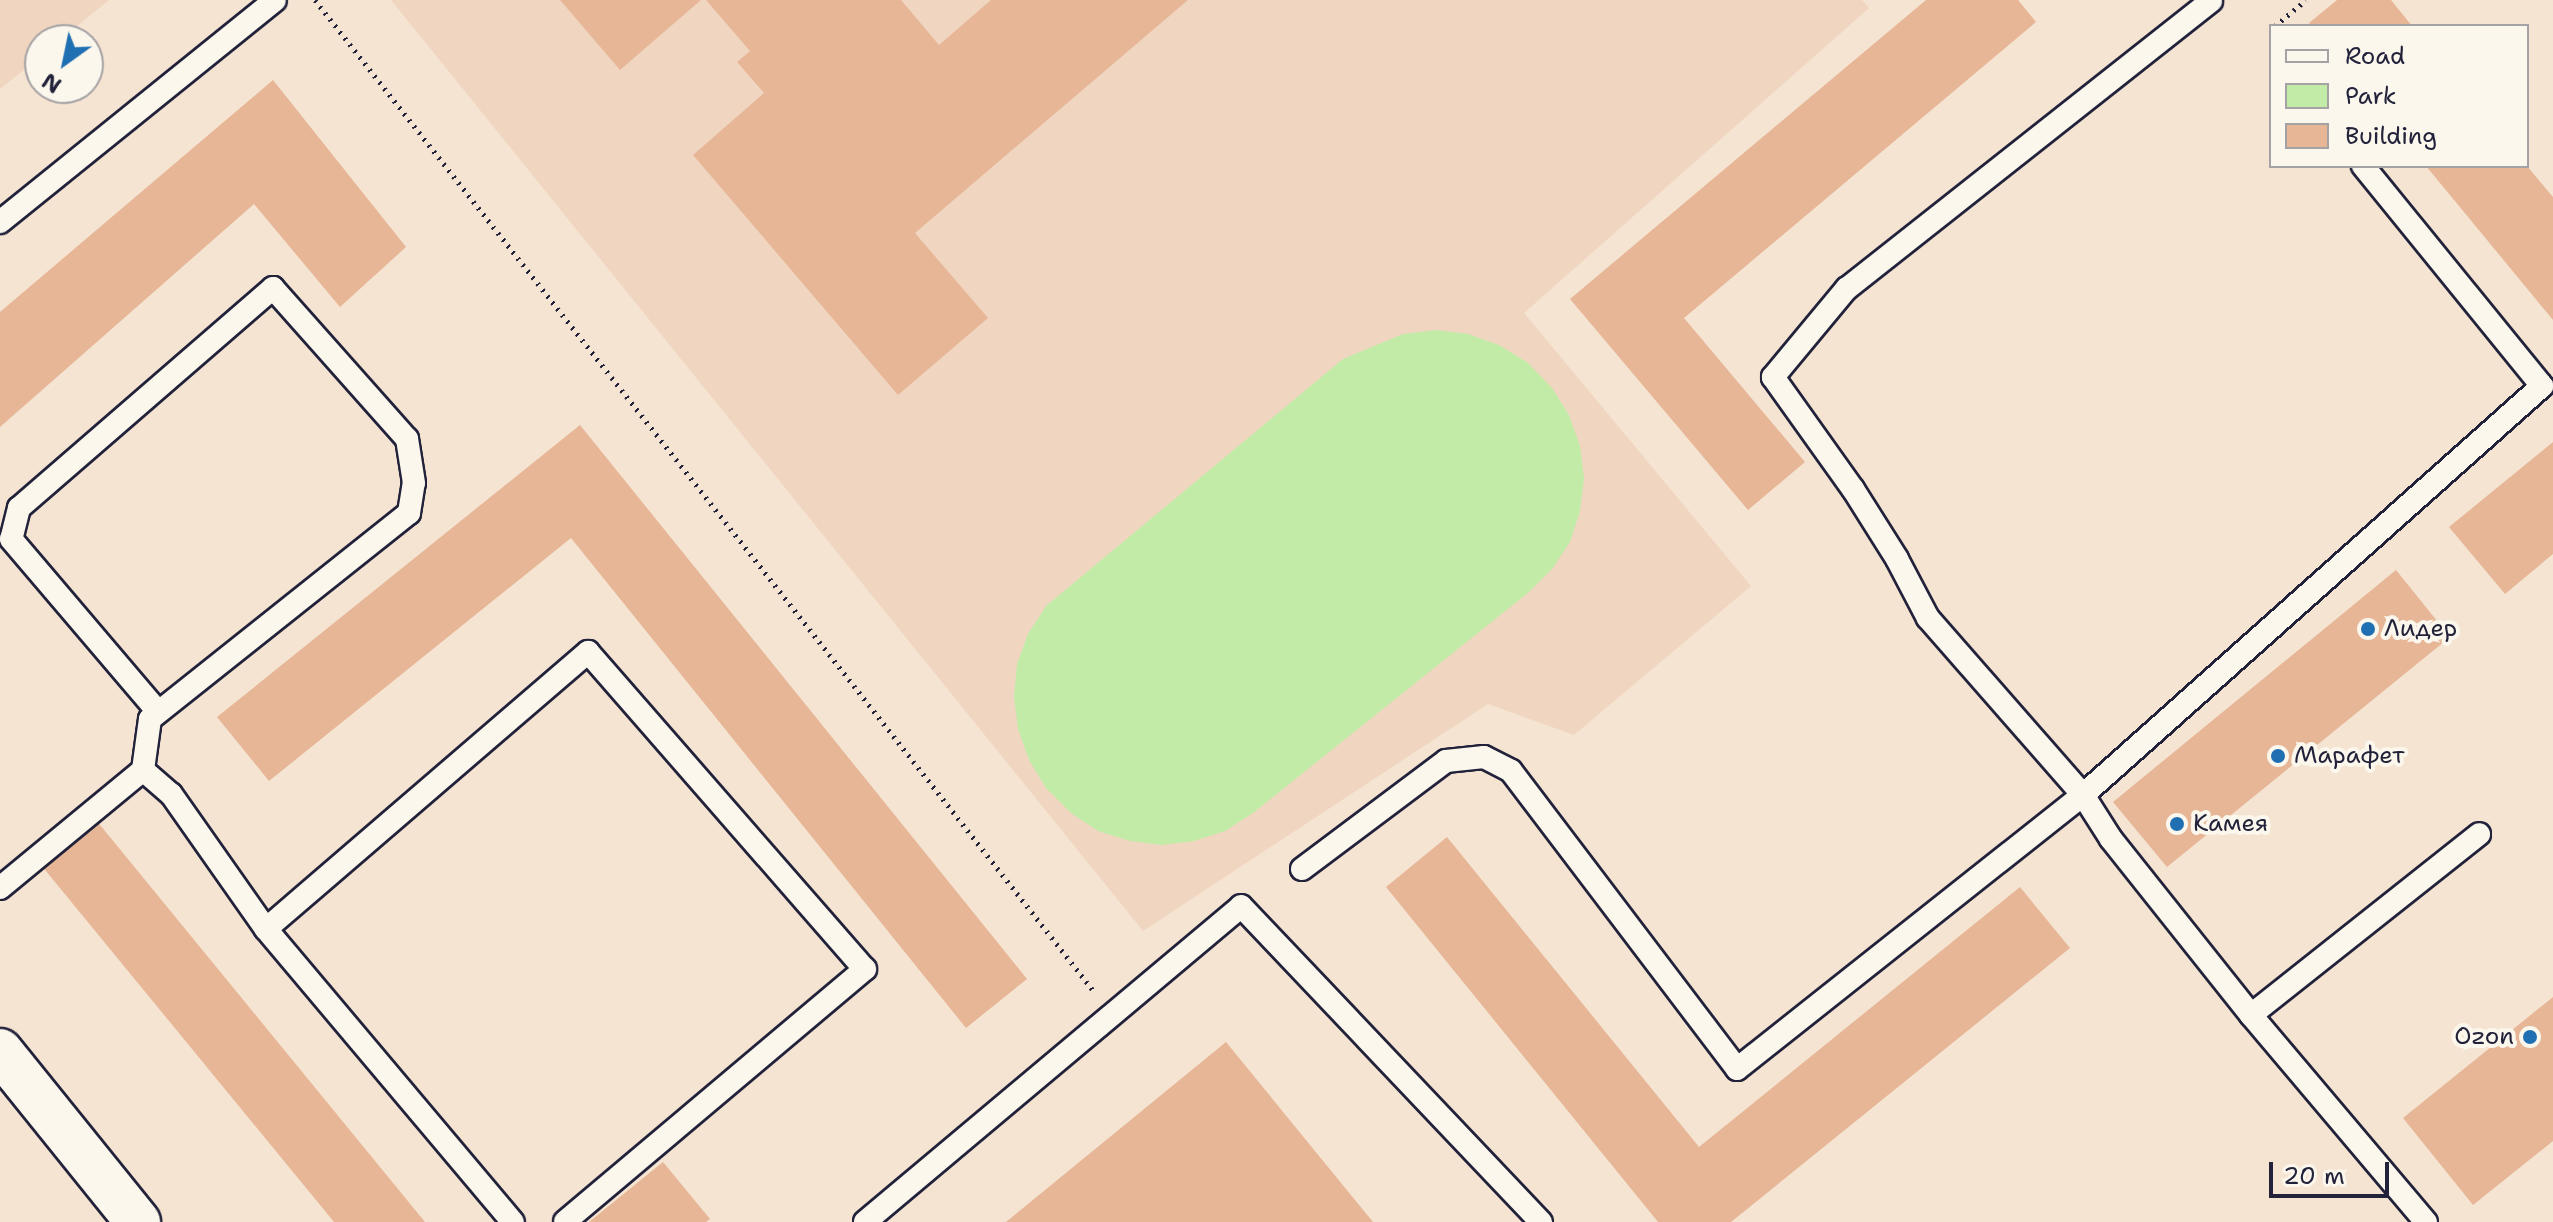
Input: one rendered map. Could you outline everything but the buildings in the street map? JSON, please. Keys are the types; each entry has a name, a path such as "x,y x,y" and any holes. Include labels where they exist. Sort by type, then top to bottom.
{"street":[{"path":"0,1051 138,1222"}],"lane":[{"path":"0,222 275,0"},
{"path":"2211,1 1847,288 1773,377 1868,513 1928,618 2083,795 2111,839 2251,1015 2426,1222"},
{"path":"1302,869 1446,761 1484,757 1511,771 1737,1069 2083,795 2542,386 2365,168"},
{"path":"0,888 143,770 150,719 409,513 414,483 407,439 273,288 19,508 11,539 158,712"},
{"path":"266,929 588,652 865,969 565,1222"},
{"path":"143,770 171,794 266,929 513,1222"},
{"path":"2251,1015 2479,834"},
{"path":"865,1222 1241,906 1541,1222"}],"path":[{"path":"315,0 1112,1014"},
{"path":"2277,24 2306,0"}],"shaded area":[{"path":"0,0 109,0 80,24 24,24 24,70 0,89"},
{"path":"391,0 1862,0 1869,8 1524,313 1751,586 1574,735 1488,704 1143,931"}],"green space":[{"path":"1436,330 1468,334 1499,345 1527,362 1552,388 1569,415 1580,446 1584,478 1580,511 1570,542 1552,569 1529,592 1253,813 1225,831 1194,841 1162,845 1130,841 1098,831 1071,813 1046,788 1029,760 1018,729 1014,697 1017,664 1028,634 1046,606 1343,359 1403,334"}],"place":[{"name":"Лидер","path":"2368,629"},
{"name":"Марафет","path":"2278,756"},
{"name":"Камея","path":"2177,824"},
{"name":"Ozon","path":"2530,1037"}]}
